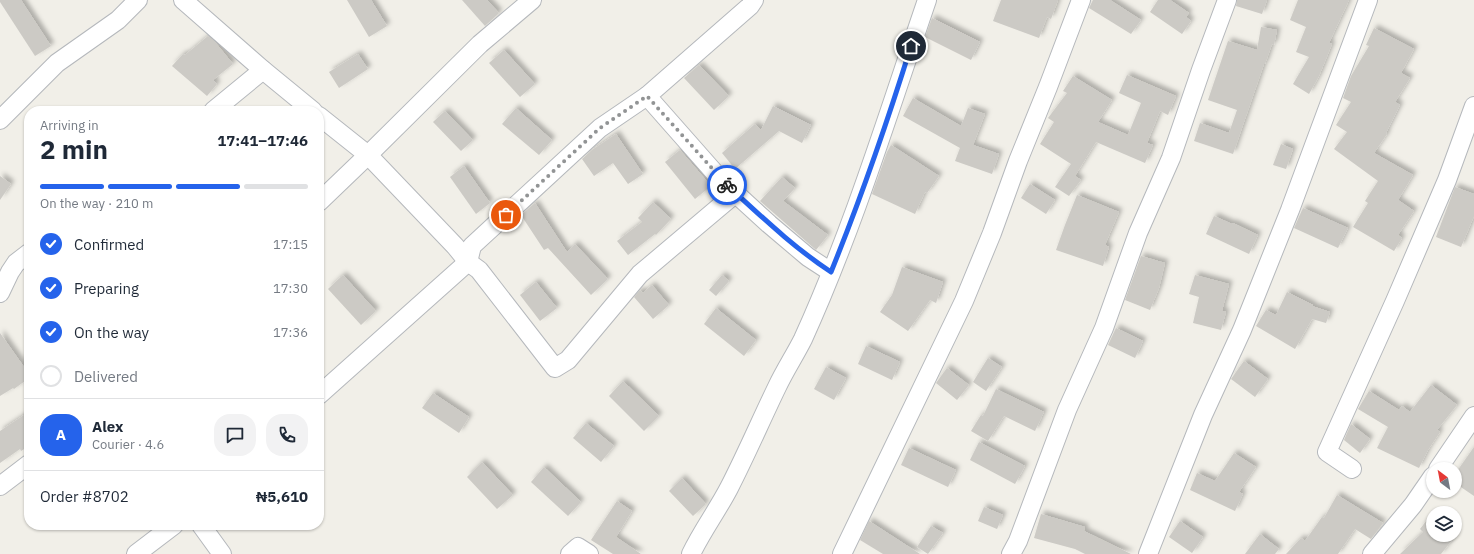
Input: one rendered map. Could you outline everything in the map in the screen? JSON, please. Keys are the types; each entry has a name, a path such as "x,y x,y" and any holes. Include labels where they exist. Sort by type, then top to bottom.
{"street":[{"path":"0,120 57,63 118,20 138,0"},
{"path":"183,0 263,70 308,106"},
{"path":"324,197 368,156 480,44 532,0"},
{"path":"324,391 468,262 472,246 600,128 647,96 750,6 754,0"},
{"path":"691,554 729,489 778,385 802,340 831,272 853,217 881,139 927,0"},
{"path":"842,554 964,301 992,233 1018,161 1081,0"},
{"path":"1011,554 1018,541 1066,410 1104,328 1138,233 1171,158 1227,0"},
{"path":"1148,554 1203,415 1242,330 1290,210 1368,0"},
{"path":"219,106 263,70"},
{"path":"647,96 722,181 808,257 831,272"},
{"path":"1352,470 1327,452 1395,301 1447,180 1474,106"},
{"path":"324,120 368,156 455,246 468,262 479,270 555,368 568,360 640,274 736,193"},
{"path":"0,293 10,272 16,263 24,257"},
{"path":"1443,462 1474,416"},
{"path":"0,486 24,468"},
{"path":"1372,554 1413,505 1426,486"},
{"path":"136,554 167,530"},
{"path":"205,530 222,554"},
{"path":"570,554 578,547 589,554"}],"building":[{"path":"0,0 21,0 51,46 35,56"},
{"path":"347,0 371,0 387,26 369,37"},
{"path":"462,0 487,0 499,13 485,26"},
{"path":"1001,0 1058,0 1051,19 1047,17 1039,38 993,21"},
{"path":"1093,0 1110,0 1141,20 1131,34 1089,8"},
{"path":"1158,0 1170,0 1189,13 1186,17 1191,21 1182,34 1150,12"},
{"path":"1237,0 1267,0 1262,14 1236,6"},
{"path":"1298,0 1349,0 1329,43 1332,44 1319,76 1309,94 1293,84 1309,57 1296,52 1306,27 1290,20"},
{"path":"932,18 980,42 971,60 925,37"},
{"path":"1261,27 1277,30 1274,45 1272,44 1264,64 1233,154 1194,141 1200,123 1229,133 1237,110 1208,100 1228,41 1257,50"},
{"path":"1374,28 1414,49 1401,73 1410,78 1395,102 1400,105 1386,133 1387,134 1374,153 1413,175 1398,200 1414,211 1398,235 1402,238 1394,251 1353,227 1368,203 1365,201 1378,181 1334,149 1347,132 1336,125 1351,102 1343,98 1351,76 1369,46 1366,45"},
{"path":"208,36 215,42 233,64 213,80 217,84 207,96 172,66 183,54 185,55"},
{"path":"504,50 535,84 520,97 489,63"},
{"path":"358,54 368,69 339,88 329,72"},
{"path":"699,65 729,96 714,110 684,78"},
{"path":"1127,75 1176,96 1168,115 1160,111 1147,143 1153,145 1145,163 1096,142 1075,176 1081,180 1069,196 1055,187 1071,164 1040,144 1054,122 1048,118 1067,93 1063,91 1073,76 1112,100 1098,122 1128,135 1141,103 1119,93"},
{"path":"913,98 961,126 968,108 985,114 973,145 999,154 992,174 955,161 960,148 903,116"},
{"path":"773,106 811,125 802,143 779,131 735,169 722,153 755,124 761,130"},
{"path":"516,108 552,140 539,155 502,124"},
{"path":"445,111 473,140 461,151 433,122"},
{"path":"616,134 643,174 628,184 613,163 594,176 582,159 592,150"},
{"path":"1281,144 1293,149 1286,169 1273,165"},
{"path":"891,145 939,176 927,193 925,192 915,214 872,194"},
{"path":"680,150 711,186 695,199 665,162"},
{"path":"464,166 490,203 476,214 450,177"},
{"path":"0,176 11,184 0,200"},
{"path":"782,177 795,188 783,201 828,235 816,250 760,201"},
{"path":"1030,184 1055,200 1046,214 1021,198"},
{"path":"1455,187 1474,194 1474,216 1461,247 1436,237"},
{"path":"1077,195 1119,212 1105,245 1109,247 1103,266 1056,250"},
{"path":"653,202 671,219 656,235 655,234 628,255 617,241 642,222 638,218"},
{"path":"535,203 567,252 575,244 608,279 591,295 548,248 544,250 521,215"},
{"path":"1303,208 1348,228 1338,248 1294,228"},
{"path":"1214,216 1258,235 1249,254 1206,234"},
{"path":"1141,256 1165,263 1159,288 1150,310 1125,300"},
{"path":"902,267 943,282 936,303 930,300 908,331 880,312 892,295"},
{"path":"343,275 376,311 361,325 328,289"},
{"path":"722,275 729,281 716,296 709,290"},
{"path":"1195,275 1229,284 1222,311 1226,312 1221,330 1193,323 1199,297 1189,294"},
{"path":"536,282 557,308 540,321 520,295"},
{"path":"652,285 669,305 653,319 634,297 640,290 643,293"},
{"path":"1287,292 1313,305 1312,306 1330,312 1326,323 1312,319 1295,349 1256,326 1266,310 1276,315"},
{"path":"716,308 756,340 744,356 704,324"},
{"path":"1116,328 1143,341 1135,358 1108,345"},
{"path":"0,333 24,367 24,382 0,396"},
{"path":"866,346 900,362 892,380 858,364"},
{"path":"988,358 1002,367 986,391 973,382"},
{"path":"1244,361 1268,379 1255,397 1231,379"},
{"path":"826,367 846,378 834,400 814,389"},
{"path":"947,368 969,385 957,400 936,383"},
{"path":"623,381 659,416 644,431 609,396"},
{"path":"1431,385 1457,405 1437,430 1440,432 1428,450 1419,468 1377,448 1388,427 1358,409 1369,391 1399,410 1402,406 1410,412"},
{"path":"996,389 1044,412 1035,431 1004,416 988,441 971,431 981,415 983,416"},
{"path":"433,393 469,417 459,433 422,408"},
{"path":"24,415 24,449 21,451 20,449 0,463 0,431"},
{"path":"586,423 614,446 601,462 573,438"},
{"path":"1351,424 1370,439 1360,453 1344,440"},
{"path":"979,442 1025,466 1015,484 970,460"},
{"path":"1474,447 1474,496 1462,488 1462,464"},
{"path":"909,448 956,470 948,487 901,465"},
{"path":"1234,453 1256,467 1239,492 1243,494 1235,511 1190,490 1197,473 1215,481"},
{"path":"482,462 513,495 497,509 467,477"},
{"path":"544,467 581,502 568,516 531,482"},
{"path":"682,478 706,504 693,516 669,491"},
{"path":"1337,495 1383,523 1371,539 1355,529 1338,554 1286,554 1301,538 1305,541 1322,517 1324,518"},
{"path":"617,501 632,511 616,537 641,554 613,554 591,540"},
{"path":"984,507 1003,515 997,529 978,521"},
{"path":"1041,514 1085,527 1084,531 1131,554 1085,554 1075,549 1034,538"},
{"path":"869,521 920,554 883,554 860,540"},
{"path":"1180,521 1203,537 1192,553 1169,537"},
{"path":"1426,521 1426,542 1450,542 1441,554 1400,554 1423,532 1420,529"},
{"path":"931,526 943,533 928,554 917,547"},
{"path":"1260,534 1279,549 1275,554 1245,554"}],"way so far":[{"path":"506,215 600,128 647,96 727,185"}],"route":[{"path":"727,185 769,224 808,257 831,272 853,217 884,131 911,46"}]}
